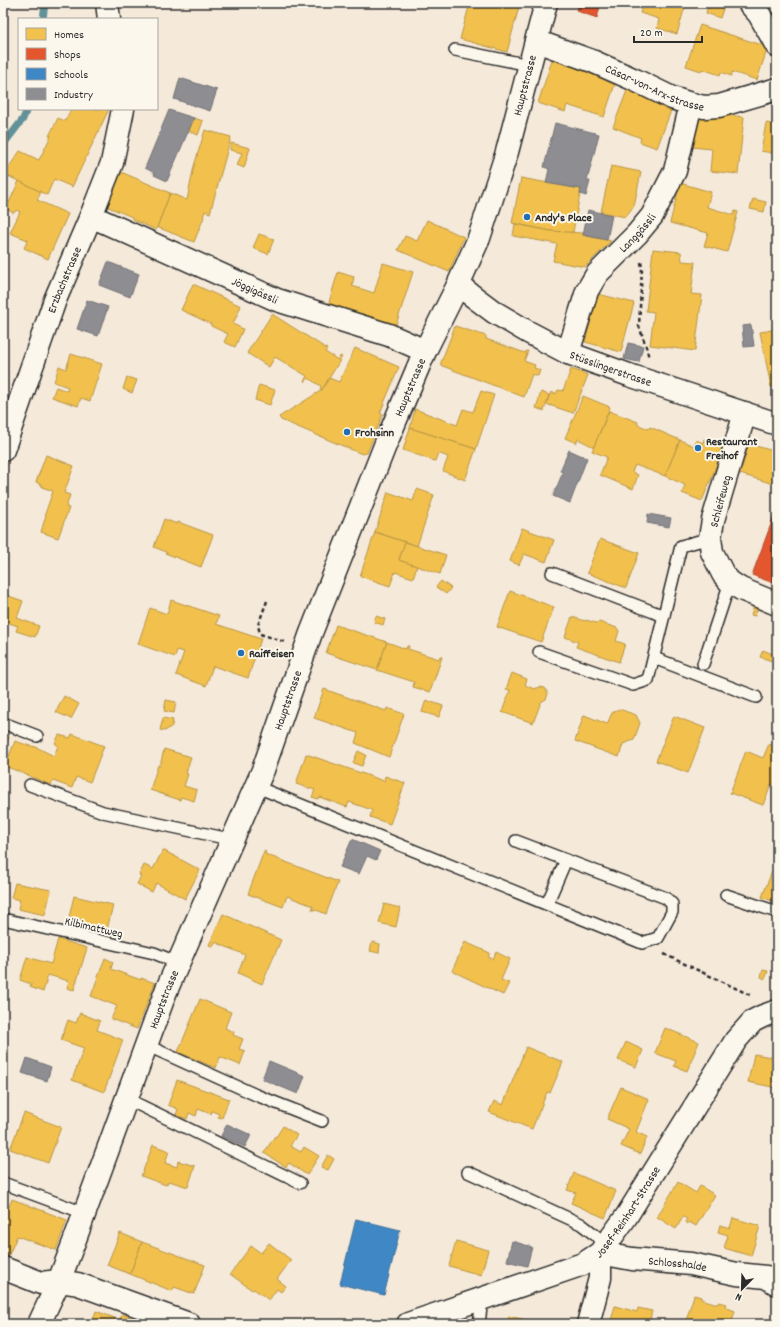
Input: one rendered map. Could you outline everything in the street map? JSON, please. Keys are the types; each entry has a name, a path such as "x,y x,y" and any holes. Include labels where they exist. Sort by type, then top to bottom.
{"street":[{"path":"107,3 110,18"},
{"name":"Hauptstrasse","path":"39,1324 59,1281 146,1045 178,963 257,787 306,649 386,443 425,351 458,285 486,220 507,152 546,3"},
{"path":"749,3 760,14 777,46"},
{"name":"Cäsar-von-Arx-Strasse","path":"536,41 592,61 672,98 704,107 719,106 777,89"},
{"name":"Langgässli","path":"568,353 587,290 597,274 637,234 652,216 675,171 691,104"},
{"name":"Erzbachstrasse","path":"3,449 55,300 112,163 123,110"},
{"name":"Jöggigässli","path":"91,216 277,300 389,335 425,351"},
{"name":"Stüsslingerstrasse","path":"458,285 494,312 568,353 777,424"},
{"name":"Schleifeweg","path":"746,413 713,520 710,538 712,552 723,574 730,582 746,591 777,604"},
{"name":"Josef-Reinhart-Strasse","path":"408,1324 583,1264 600,1253 626,1217 736,1040 752,1021 777,1011"},
{"path":"588,1324 600,1278 600,1253"},
{"name":"Schlosshalde","path":"600,1253 632,1259 691,1264 737,1274 766,1277 777,1284"},
{"path":"3,1268 41,1283 59,1281 78,1284 189,1324"}],"lane":[{"path":"455,50 529,65"},
{"path":"539,652 634,685 648,680 680,546 710,538"},
{"path":"552,574 664,616"},
{"path":"704,664 730,582"},
{"path":"654,658 756,697"},
{"path":"3,723 36,736"},
{"path":"30,785 103,812 234,840"},
{"path":"257,787 642,943 658,938 672,912 672,904 666,898 516,841"},
{"path":"547,904 566,860"},
{"path":"726,895 777,912"},
{"name":"Kilbimattweg","path":"3,919 154,954 178,963"},
{"path":"146,1045 256,1095 322,1121"},
{"path":"127,1099 300,1184"},
{"path":"468,1172 581,1224 599,1238 600,1253"},
{"path":"3,1183 84,1213"},
{"path":"479,1324 482,1299"}],"path":[{"path":"637,234 642,268 639,326 646,346 654,383"},
{"path":"267,601 258,625 260,634 306,649"},
{"path":"642,943 753,997"}],"building: Homes":[{"path":"470,3 520,3 507,52 460,39"},
{"path":"643,3 686,3 677,34 657,28 659,19 640,13"},
{"path":"709,3 725,3 720,18 706,13"},
{"path":"700,25 768,47 757,80 732,72 731,76 721,72 720,75 686,66"},
{"path":"553,57 608,75 607,81 615,84 604,117 567,105 565,112 538,103"},
{"path":"628,88 673,105 657,148 640,142 641,138 613,127"},
{"path":"70,110 109,110 72,187 54,179 47,195 4,174 20,151 39,160 58,118 65,121"},
{"path":"695,111 744,117 738,174 710,171 712,149 691,147"},
{"path":"194,118 203,121 198,135 189,131"},
{"path":"766,123 777,125 777,154 761,151"},
{"path":"205,130 231,137 210,213 205,211 194,242 157,227 170,193 187,200 194,166"},
{"path":"231,143 250,148 244,168 237,165 242,153 230,150"},
{"path":"611,166 641,172 634,206 625,217 601,212"},
{"path":"121,172 170,193 156,230 132,219 132,217 106,206"},
{"path":"521,178 581,189 573,232 565,233 551,231 512,223"},
{"path":"19,181 41,192 37,200 68,214 48,259 24,248 28,240 10,233 20,212 16,210 14,213 6,209"},
{"path":"680,183 711,192 707,207 734,215 735,211 738,212 727,252 704,246 708,233 670,223"},
{"path":"753,199 766,202 764,212 750,209"},
{"path":"427,220 464,237 449,272 398,250 405,236 417,241"},
{"path":"515,224 551,231 583,233 583,235 611,241 585,267 553,261 557,244 513,236"},
{"path":"259,234 274,239 268,254 253,248"},
{"path":"653,249 681,252 682,261 695,262 691,294 702,295 695,351 650,345 654,312 646,311"},
{"path":"383,263 413,272 394,331 327,309 338,272 354,277 352,286 374,293"},
{"path":"193,284 241,306 233,324 243,329 235,347 224,342 228,334 181,310"},
{"path":"598,294 634,303 621,352 585,342"},
{"path":"272,314 327,349 325,352 338,360 340,356 342,357 322,390 320,389 321,386 308,378 305,382 304,381 307,376 275,357 269,367 247,353"},
{"path":"455,326 486,336 486,339 525,353 528,351 524,361 535,365 534,368 540,370 538,376 532,374 524,397 440,365"},
{"path":"777,329 777,386 771,387 760,332"},
{"path":"355,348 399,367 380,413 383,414 367,453 362,454 281,420 279,417 322,390 329,378 339,382"},
{"path":"71,354 102,364 90,401 81,398 78,406 52,397 56,387 67,391 68,387 54,382 59,366 66,369"},
{"path":"571,369 588,375 573,413 546,404 551,392 556,394 558,390 563,391"},
{"path":"127,377 137,380 132,393 123,389"},
{"path":"259,385 275,390 270,405 255,400"},
{"path":"481,391 494,395 476,449 410,428 415,409 457,425 463,409 473,412"},
{"path":"541,392 549,395 544,411 536,408"},
{"path":"583,396 610,407 594,447 578,439 576,443 565,438"},
{"path":"609,411 638,422 637,424 648,429 650,427 680,440 665,476 635,465 632,472 638,475 633,489 600,475 607,457 592,451"},
{"path":"410,428 476,449 465,480 443,471 448,457 438,453 435,461 403,450"},
{"path":"704,439 724,447 702,501 682,493 685,485 665,476 680,440 694,446 696,440 703,443"},
{"path":"749,444 777,452 777,485 740,474"},
{"path":"46,455 74,466 64,493 70,495 66,507 69,508 58,538 41,532 45,514 53,491 42,487 42,485 36,482"},
{"path":"417,489 434,495 417,546 375,532 388,492 413,501"},
{"path":"164,519 177,524 178,522 213,535 201,567 165,553 166,552 154,547"},
{"path":"522,528 554,540 546,562 524,554 519,565 510,561"},
{"path":"375,532 405,542 399,560 417,566 413,578 395,572 390,586 360,576"},
{"path":"600,539 639,553 626,588 587,573"},
{"path":"405,542 446,555 440,574 399,560"},
{"path":"441,581 451,588 446,594 436,587"},
{"path":"510,591 554,607 541,642 497,627"},
{"path":"3,594 23,601 17,618 39,626 35,637 16,631 18,626 3,621"},
{"path":"171,600 219,616 216,624 261,639 248,678 213,666 206,686 176,675 184,652 177,650 175,657 138,644 150,608 167,614"},
{"path":"754,605 758,607 755,616 751,615"},
{"path":"376,616 385,619 383,625 374,622"},
{"path":"572,617 585,621 596,623 599,622 617,628 619,631 616,641 625,644 619,662 576,647 578,642 565,637"},
{"path":"336,625 387,642 377,670 326,653"},
{"path":"387,642 406,649 407,646 409,646 408,649 439,659 440,656 442,657 430,692 413,687 414,682 377,670"},
{"path":"763,650 775,655 772,661 760,657"},
{"path":"512,673 527,679 525,685 534,689 540,687 545,688 548,694 546,699 541,702 533,723 502,712 510,690 506,689"},
{"path":"324,689 386,711 387,708 404,714 389,757 355,743 358,733 314,718"},
{"path":"64,696 79,704 71,719 56,712"},
{"path":"166,700 176,702 174,713 164,711"},
{"path":"426,700 443,706 439,717 422,712"},
{"path":"619,709 636,715 640,723 634,740 623,744 619,757 575,741 584,715 607,724 612,713"},
{"path":"674,716 705,728 688,773 656,761"},
{"path":"163,718 173,720 172,726 165,731 160,730"},
{"path":"72,734 104,746 90,782 76,777 72,788 53,781 51,785 5,766 15,741 36,747 54,756 58,746 55,743 59,735 70,738"},
{"path":"3,735 9,737 4,751 3,751"},
{"path":"769,744 777,747 777,784 776,786 771,784 763,805 730,793 746,751 763,758"},
{"path":"164,749 191,757 184,786 197,790 194,801 181,797 180,800 150,790 158,765 160,766"},
{"path":"358,751 366,755 362,766 353,763"},
{"path":"306,754 384,781 385,776 405,783 390,824 370,817 372,810 349,802 347,807 319,797 318,799 312,797 315,790 296,784"},
{"path":"163,850 200,870 185,899 156,883 152,892 137,884 141,876 139,875 144,865 153,869"},
{"path":"264,851 266,852 265,854 338,882 326,914 314,909 312,910 313,906 287,896 283,907 248,894"},
{"path":"777,861 777,903 762,897"},
{"path":"15,883 51,890 45,915 18,909 20,900 11,898"},
{"path":"74,896 113,905 107,930 80,923 81,920 69,917"},
{"path":"384,904 400,908 396,927 379,923"},
{"path":"223,914 281,940 262,984 238,973 245,955 215,942 213,947 209,945"},
{"path":"58,939 87,948 74,990 67,988 69,981 48,975 43,992 30,987 31,984 20,980 27,957 51,964"},
{"path":"372,942 380,944 379,953 370,951"},
{"path":"465,942 490,953 488,957 493,959 496,952 510,959 501,980 509,983 503,995 452,971"},
{"path":"105,958 113,962 111,969 141,980 141,978 155,983 137,1029 111,1019 117,1006 91,996"},
{"path":"763,970 768,971 765,979 761,977"},
{"path":"200,999 231,1012 225,1028 234,1032 233,1035 243,1039 239,1049 245,1051 240,1065 220,1057 216,1068 178,1052"},
{"path":"80,1013 100,1021 97,1030 123,1040 104,1092 72,1080 84,1048 61,1040 68,1020 76,1023"},
{"path":"665,1028 699,1042 687,1071 674,1066 676,1061 655,1053"},
{"path":"626,1042 643,1050 636,1067 618,1060"},
{"path":"526,1047 563,1062 550,1093 547,1092 532,1129 489,1112 494,1101 503,1105"},
{"path":"754,1054 777,1058 777,1088 748,1082"},
{"path":"177,1080 229,1099 222,1118 218,1117 219,1114 212,1111 211,1114 198,1109 196,1116 189,1113 187,1119 176,1115 178,1109 168,1105"},
{"path":"621,1087 649,1099 636,1132 647,1137 640,1154 621,1146 629,1129 607,1119"},
{"path":"24,1113 61,1127 48,1163 10,1149"},
{"path":"283,1126 297,1135 290,1146 301,1152 304,1147 319,1156 307,1175 289,1163 286,1167 264,1153"},
{"path":"153,1145 169,1151 165,1163 177,1167 178,1161 195,1166 188,1187 169,1181 166,1185 141,1176"},
{"path":"328,1155 334,1159 328,1170 321,1167"},
{"path":"574,1173 616,1191 605,1218 571,1203 576,1193 567,1190"},
{"path":"678,1182 696,1193 700,1186 715,1195 696,1226 689,1222 688,1224 685,1222 687,1219 683,1217 676,1229 657,1217"},
{"path":"12,1199 67,1220 56,1250 17,1236 8,1257 3,1255 3,1223 5,1217 3,1216 3,1211 4,1208 8,1209"},
{"path":"733,1218 760,1226 751,1256 724,1248 728,1235 718,1232 720,1225 730,1228"},
{"path":"120,1233 142,1242 130,1274 107,1265"},
{"path":"456,1241 488,1250 481,1275 449,1266"},
{"path":"142,1242 205,1265 194,1294 174,1287 172,1291 130,1274"},
{"path":"269,1243 291,1260 277,1279 286,1286 281,1292 277,1289 269,1300 230,1274 251,1246 261,1253"},
{"path":"694,1295 701,1297 701,1299 718,1304 719,1302 726,1304 725,1307 735,1311 731,1324 685,1324"},
{"path":"615,1306 637,1312 638,1308 652,1311 649,1324 610,1324"},
{"path":"96,1311 120,1320 122,1314 149,1324 91,1324"},
{"path":"509,1316 542,1324 507,1324"}],"building: Shops":[{"path":"579,3 601,3 597,18 577,11"},
{"path":"777,508 777,582 776,584 752,575"}],"building: Schools":[{"path":"356,1219 400,1230 384,1295 340,1284"}],"building: Industry":[{"path":"180,78 217,90 210,111 174,99"},
{"path":"169,110 194,118 167,181 154,175 155,173 145,168"},
{"path":"555,123 599,134 587,181 590,181 586,196 580,194 581,189 546,183 549,169 544,167"},
{"path":"588,210 612,215 607,240 583,235"},
{"path":"108,262 139,274 130,297 99,285"},
{"path":"87,300 108,307 98,336 77,329"},
{"path":"751,325 754,346 744,347 742,326"},
{"path":"628,343 643,346 639,362 624,359"},
{"path":"569,450 587,458 570,503 553,496 563,472 560,471"},
{"path":"648,514 671,518 669,527 647,523"},
{"path":"3,558 7,559 3,569"},
{"path":"352,839 380,851 376,860 367,856 359,874 340,867"},
{"path":"27,1058 51,1067 47,1081 22,1073"},
{"path":"269,1061 305,1076 298,1094 262,1079"},
{"path":"227,1124 251,1135 245,1147 221,1136"},
{"path":"512,1241 532,1247 527,1266 507,1261"}],"waterway":[{"path":"43,18 45,3"},
{"path":"3,145 23,119 27,110"}],"place":[{"name":"Andy's Place","path":"527,217"},
{"name":"Frohsinn","path":"347,432"},
{"name":"Restaurant Freihof","path":"698,448"},
{"name":"Raiffeisen","path":"241,653"}]}
